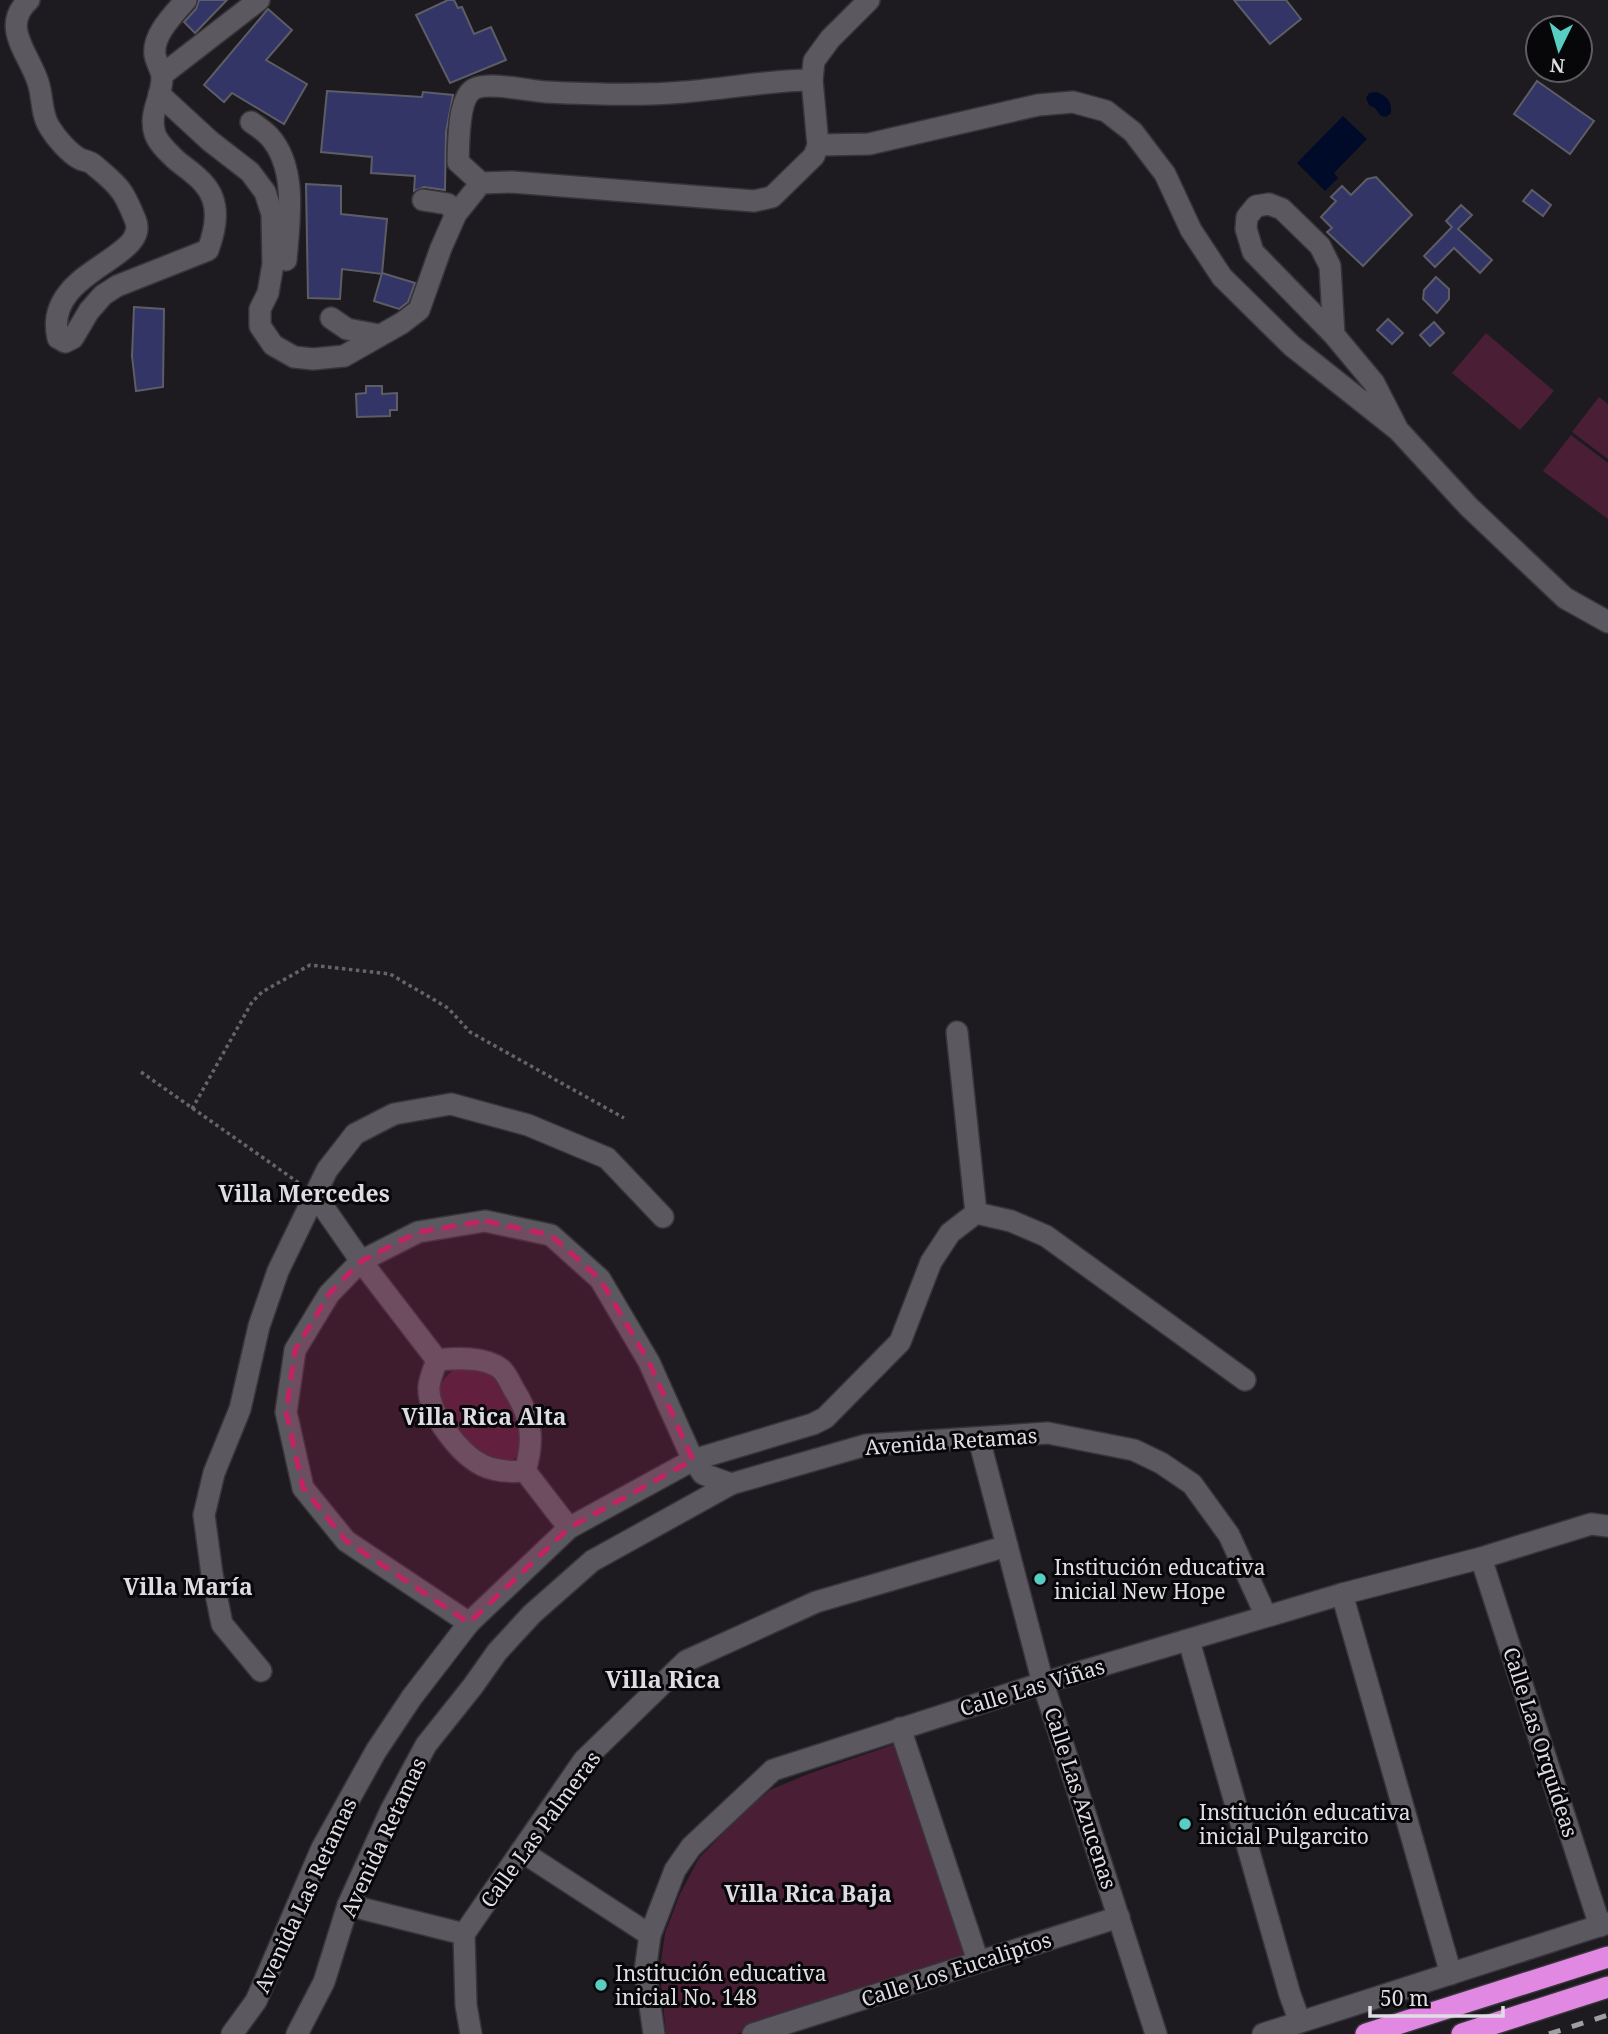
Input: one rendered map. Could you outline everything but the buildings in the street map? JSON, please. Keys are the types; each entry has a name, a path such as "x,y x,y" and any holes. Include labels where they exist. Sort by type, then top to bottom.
{"highway":[{"path":"1366,2034 1608,1957"},
{"path":"1462,2034 1608,1987"}],"street":[{"path":"29,0 13,15 10,27 38,82 49,127 79,158 92,163 121,190 136,220 138,231 135,239 122,250 72,286 61,303 57,317 57,331 61,341 65,342 73,338 89,311 103,295 117,286 208,250 216,217 214,202 204,184 167,151 156,136 151,117 160,85 155,54 158,37 186,0"},
{"path":"160,85 259,0"},
{"path":"812,80 780,80 669,93 600,94 476,88 467,96 463,107 458,162 481,183 512,182 754,201 772,197 814,156 818,145 812,80 814,61 830,39 869,0"},
{"path":"160,85 210,141 250,172 265,192 272,214 273,264 268,293 260,309 260,326 273,345 293,357 313,359 344,356 419,310 456,214 481,183"},
{"path":"818,145 869,145 1038,105 1073,102 1106,111 1133,132 1165,174 1191,230 1222,277 1292,346 1398,430 1469,508 1565,598 1608,622"},
{"path":"251,122 269,136 283,159 290,205 281,283 268,293"},
{"path":"423,200 448,204 456,214"},
{"path":"1334,335 1330,266 1320,246 1282,209 1269,204 1256,206 1247,217 1246,229 1253,252 1334,335 1374,383 1398,430"},
{"path":"331,318 347,328 379,335"},
{"path":"957,1032 976,1213 1011,1221 1046,1236 1245,1380"},
{"path":"261,1671 222,1624 204,1515 214,1473 240,1409 259,1326 278,1271 327,1170 355,1134 394,1114 451,1104 528,1125 607,1158 663,1217"},
{"path":"315,1195 361,1261 437,1360"},
{"name":"Avenida Las Retamas","path":"232,2034 256,2001 323,1848 376,1751 412,1696 468,1623 569,1528 693,1460 825,1418 900,1342 931,1262 950,1233 976,1213"},
{"path":"468,1623 346,1541 303,1488 286,1412 295,1350 329,1294 361,1261 418,1232 485,1221 551,1236 600,1279 649,1362 693,1460 703,1474 731,1483"},
{"path":"437,1360 466,1357 501,1369 526,1409 531,1438 530,1457 525,1471"},
{"path":"437,1360 429,1387 440,1424 482,1465 508,1472 525,1471"},
{"name":"Avenida Retamas","path":"297,2034 324,1982 348,1905 391,1810 426,1745 497,1652 532,1614 592,1561 731,1483 866,1445 1048,1433 1134,1450 1161,1463 1192,1484 1229,1535 1266,1616"},
{"name":"Calle Las Azucenas","path":"979,1438 1043,1683 1156,2034"},
{"path":"525,1471 569,1528"},
{"name":"Calle Las Viñas","path":"654,2034 645,1970 650,1935 676,1870 691,1847 773,1770 1043,1683 1266,1616 1599,1525"},
{"name":"Calle Las Palmeras","path":"464,1934 584,1760 686,1661 816,1602 1007,1546"},
{"name":"Calle Las Orquídeas","path":"1481,1558 1604,1924"},
{"path":"1342,1594 1451,1974"},
{"path":"1189,1641 1300,2022"},
{"path":"900,1728 978,1961"},
{"path":"521,1851 650,1935"},
{"path":"348,1905 464,1934 466,2005 471,2034"},
{"name":"Calle Los Eucaliptos","path":"752,2034 1119,1917"},
{"path":"1263,2034 1604,1924"}],"path":[{"path":"192,1109 253,1002 262,992 310,965 390,974 448,1007 471,1032 624,1118"},
{"path":"141,1072 315,1195"}],"highlighted area":[{"path":"485,1221 551,1235 600,1279 649,1362 693,1460 569,1528 469,1623 346,1541 303,1488 286,1412 295,1350 329,1294 361,1261 418,1232"}],"shaded area":[{"path":"1486,333 1554,391 1520,430 1452,373"},
{"path":"1599,397 1608,404 1608,459 1572,432"},
{"path":"1571,435 1608,463 1608,519 1543,471"},
{"path":"463,1366 493,1375 505,1387 523,1414 519,1456 508,1462 481,1456 449,1426 438,1391 447,1375"},
{"path":"898,1743 969,1959 737,2034 666,2034 660,1969 665,1933 680,1894 699,1858 770,1790"}],"water":[{"path":"1376,92 1390,102 1391,113 1386,117 1369,105 1366,98 1369,93"},
{"path":"1343,116 1367,139 1334,173 1338,178 1325,191 1297,163"}],"railway":[{"path":"1549,2034 1608,2015"}],"place":[{"name":"Institución educativa inicial New Hope","path":"1040,1579"},
{"name":"Institución educativa inicial Pulgarcito","path":"1185,1824"},
{"name":"Institución educativa inicial No. 148","path":"601,1985"}],"district":[{"name":"Villa Mercedes","path":"304,1193"},
{"name":"Villa Rica Alta","path":"484,1416"},
{"name":"Villa María","path":"188,1586"},
{"name":"Villa Rica","path":"663,1678"},
{"name":"Villa Rica Baja","path":"808,1893"}]}
